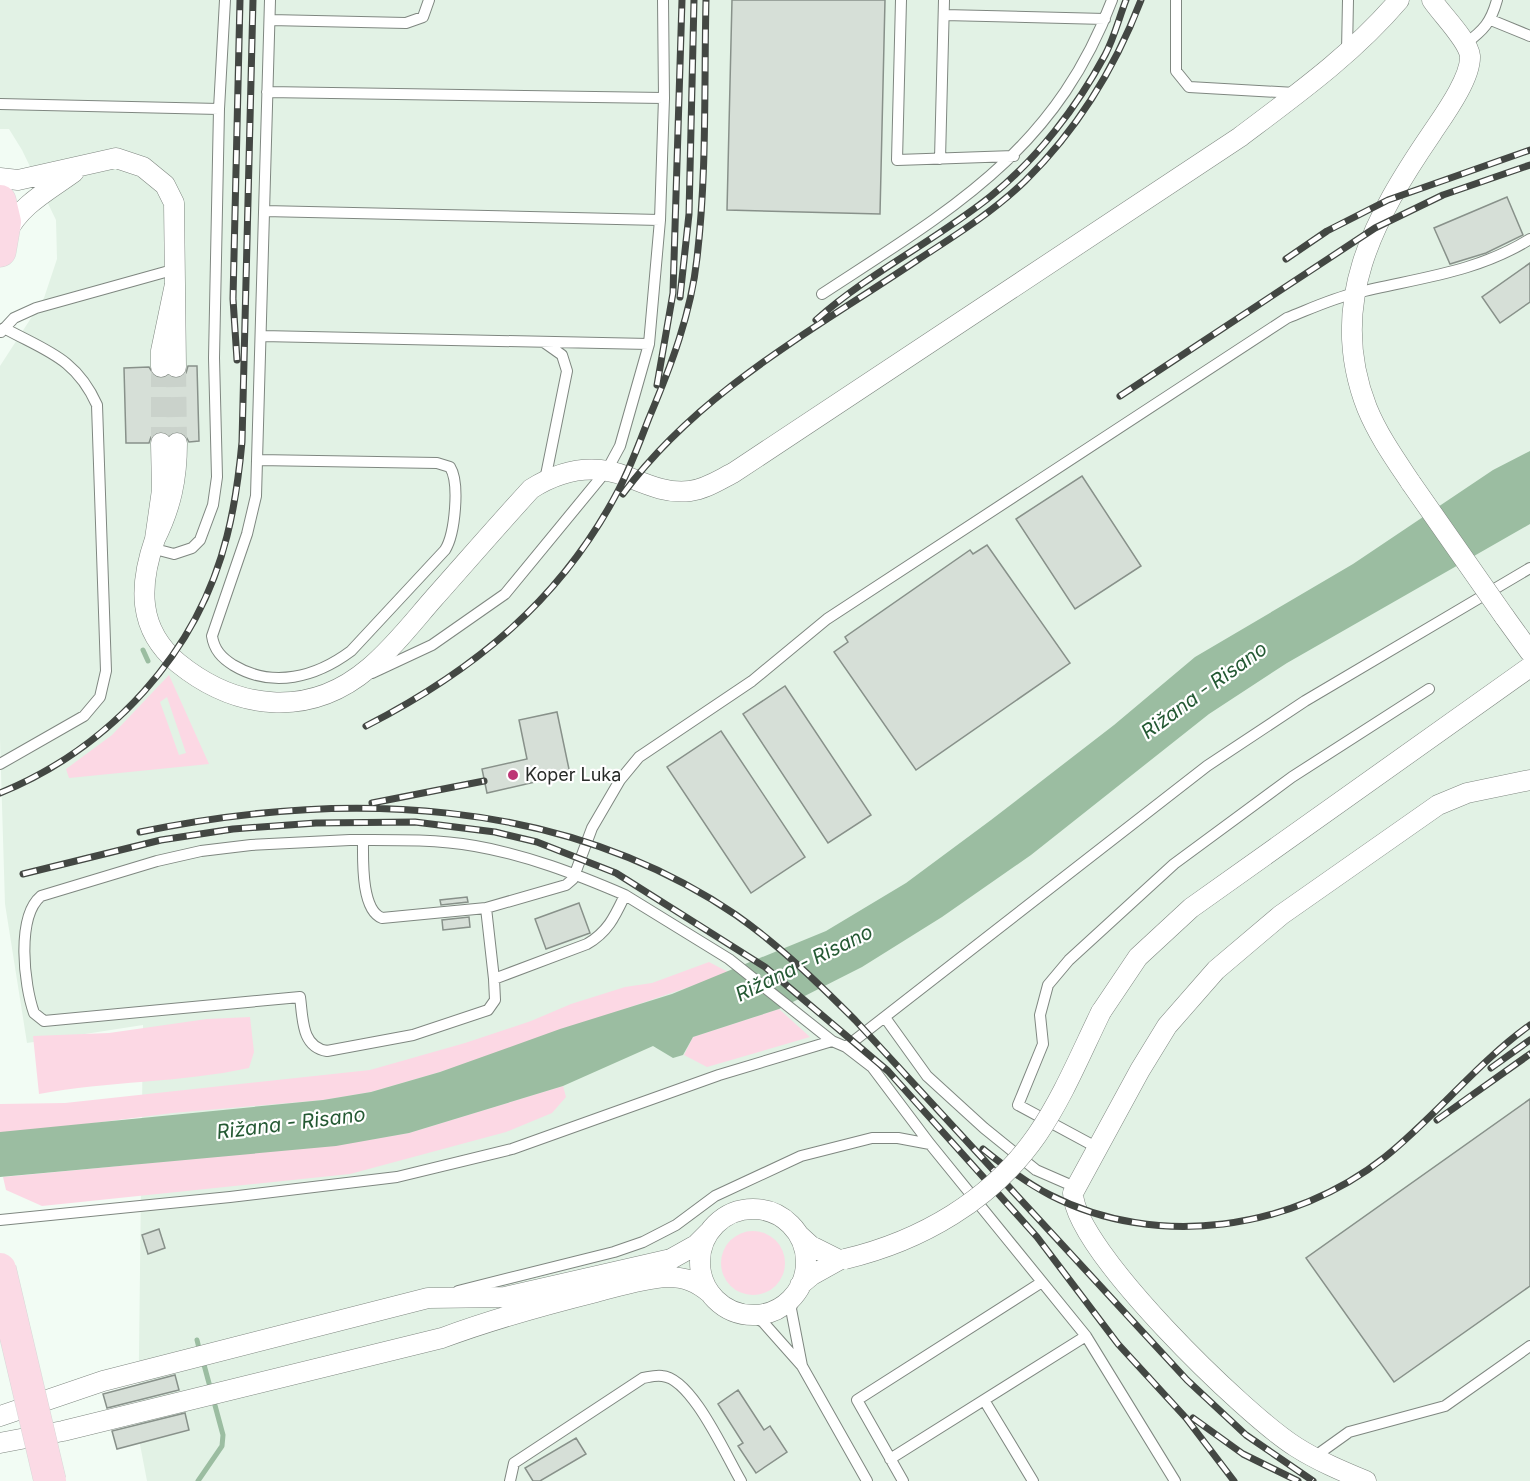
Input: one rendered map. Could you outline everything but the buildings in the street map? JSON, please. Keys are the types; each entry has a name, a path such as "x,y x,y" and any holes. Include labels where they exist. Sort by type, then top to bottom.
{"main road":[{"path":"0,201 6,222 3,243"},
{"path":"0,1269 50,1481"}],"street":[{"path":"169,443 153,543 143,582 147,616 163,648 204,683 225,693 265,703 307,699 348,683 385,653 520,501 545,480 577,470 607,470 652,488 675,492 707,487 1230,143 1299,94 1347,55 1399,0"},
{"path":"1432,0 1465,44 1470,56 1466,75 1388,200 1375,228 1354,293 1351,345 1361,392 1379,432 1411,483 1530,652"},
{"path":"0,178 18,180 116,158 130,161 155,174 165,185 174,203 175,276 168,367"},
{"path":"3,243 14,218 23,208 81,167"},
{"path":"0,1443 63,1431 442,1338 502,1316 641,1281 668,1277 685,1279 698,1283 728,1308 751,1315 775,1310 812,1275 842,1259 886,1247 936,1225 961,1209 1005,1174 1038,1134 1101,1012 1138,957 1191,908 1530,667"},
{"path":"1366,1481 1296,1447 1262,1422 1173,1338 1086,1230 1074,1205 1075,1187 1167,1026 1216,970 1251,938 1438,805 1467,793 1530,780"},
{"path":"0,1416 103,1381 428,1298 505,1297 671,1259 696,1245 733,1213 747,1209 776,1214 789,1222 811,1246 842,1259"},
{"path":"710,1231 702,1244 700,1257 704,1281 710,1293"},
{"path":"797,1290 806,1262 798,1234"}],"lane":[{"path":"153,543 174,554 192,548 200,540 213,505 217,477 214,358 219,109 225,0"},
{"path":"258,460 437,463 450,467 454,478 452,539 445,550 351,651 335,663 303,676 269,678 249,673 223,658 213,644 214,628 247,534 256,496 270,0"},
{"path":"270,20 406,23 423,17 429,0"},
{"path":"348,683 432,645 498,600 518,581 607,470 624,435 649,344 660,220 664,98 663,0"},
{"path":"901,0 897,160 1014,156"},
{"path":"940,159 944,0"},
{"path":"822,294 944,214 1014,156 1063,97 1089,54 1112,0"},
{"path":"1176,0 1176,71 1189,87 1299,94"},
{"path":"1347,55 1348,0"},
{"path":"1465,44 1485,29 1491,20 1497,0"},
{"path":"944,15 1105,19"},
{"path":"1491,20 1530,36"},
{"path":"267,92 664,98"},
{"path":"0,104 219,109"},
{"path":"264,211 660,220"},
{"path":"363,840 368,902 377,916 388,919 486,908 561,887 570,882 575,874 592,828 629,767 653,747 752,681 827,619 1270,327 1287,318 1354,293 1469,268 1530,239"},
{"path":"0,764 84,716 99,697 106,671 97,405 88,385 77,370 65,361 2,331 14,318 36,308 175,276"},
{"path":"262,336 649,344"},
{"path":"542,342 550,344 562,355 567,371 545,480"},
{"path":"846,1047 1109,845 1207,766 1305,701 1530,568"},
{"path":"1096,1148 1018,1105 1043,1044 1040,1015 1048,985 1069,960 1174,864 1292,777 1429,689"},
{"path":"486,908 494,979 493,1006 483,1013 414,1035 327,1051 319,1050 308,1041 300,997 44,1021 33,1013 24,942 30,909 41,896 158,861 201,851 251,845 363,840 473,846 516,854 575,874 625,895 729,959 828,1038 846,1047 872,1067 930,1144 1086,1336 1175,1481"},
{"path":"494,979 587,945 598,938 612,923 625,895"},
{"path":"886,1018 927,1076 984,1128 1036,1170 1075,1187"},
{"path":"0,1220 230,1197 397,1177 512,1149 828,1038"},
{"path":"428,1298 614,1252 643,1242 676,1225 715,1196 801,1156 872,1138 898,1138 930,1144"},
{"path":"903,1481 857,1400 1042,1282"},
{"path":"797,1290 791,1309 802,1366"},
{"path":"751,1315 764,1322 802,1366 867,1481"},
{"path":"890,1459 1086,1336"},
{"path":"1314,1457 1349,1432 1444,1406 1530,1346"},
{"path":"510,1481 514,1463 643,1378 663,1376 682,1385 696,1403 741,1481"},
{"path":"984,1400 1033,1481"}],"shaded area":[{"path":"0,0 1530,0 1530,1481 147,1481 138,1434 143,1025 27,1043 5,904 0,739 0,366 44,298 57,259 56,220 22,150 9,129 0,129"},
{"path":"169,675 209,764 69,778 66,769 112,735","holes":["167,697 186,753 179,755 160,702"]},
{"path":"709,962 730,973 440,1072 371,1092 323,1100 173,1113 0,1135 0,1104 65,1103 370,1070 465,1043 531,1021 571,1004 625,987 652,983"},
{"path":"779,1009 810,1037 707,1067 684,1055 693,1037"},
{"path":"250,1017 254,1052 249,1068 197,1077 39,1094 33,1036 109,1033 207,1019"},
{"path":"563,1086 566,1097 552,1113 506,1132 350,1174 42,1206 6,1190 3,1177 339,1145 409,1133"},
{"path":"747,1231 759,1231 776,1240 783,1251 785,1263 783,1275 776,1286 759,1295 747,1295 735,1290 726,1281 721,1269 721,1257 726,1245 735,1236"}],"water":[{"name":"Rižana - Risano","path":"1530,451 1530,524 1287,663 1209,714 1031,855 942,917 862,967 779,1009 693,1037 683,1055 673,1058 653,1046 563,1086 409,1133 336,1146 0,1177 0,1132 323,1100 371,1092 440,1072 560,1029 672,994 826,931 906,883 991,820 1114,725 1195,657 1353,564 1493,470"}],"waterway":[{"path":"143,650 148,661"},
{"path":"197,1340 200,1352"},
{"path":"198,1481 222,1446 223,1435 203,1361"}],"tunnel":[{"path":"161,367 161,443"},
{"path":"176,367 177,443"}],"railway":[{"path":"237,360 233,299 240,0"},
{"path":"0,793 40,774 78,750 113,723 144,692 171,657 195,619 213,579 227,536 242,442 253,0"},
{"path":"657,385 673,293 682,0"},
{"path":"680,297 689,214 694,0"},
{"path":"366,726 444,681 512,628 543,598 571,565 619,489 672,359 685,320 694,279 702,194 706,0"},
{"path":"816,320 858,287 970,212 1024,166 1055,131 1082,94 1108,48 1126,0"},
{"path":"623,494 653,457 687,424 760,364 974,223 1025,181 1061,141 1093,97 1119,50 1141,0"},
{"path":"1286,259 1327,231 1388,200 1530,150"},
{"path":"1120,396 1375,228 1443,195 1530,165"},
{"path":"372,803 484,781"},
{"path":"140,832 216,819 293,811 371,808 448,813 524,825 597,846 668,876 736,915 768,939 812,978 855,1020 1187,1380 1246,1435 1313,1481"},
{"path":"23,874 161,840 233,829 316,823 415,822 495,832 537,842 616,873 765,967 888,1071 1037,1237 1118,1344 1186,1418 1234,1481"},
{"path":"983,1149 1024,1180 1050,1195 1091,1212 1135,1223 1179,1226 1223,1224 1267,1216 1309,1201 1349,1182 1385,1157 1492,1056 1530,1025"},
{"path":"1491,1068 1530,1040"},
{"path":"1437,1120 1530,1054"},
{"path":"1193,1418 1243,1454 1298,1481"}],"place":[{"name":"Koper Luka","path":"513,775"}]}
